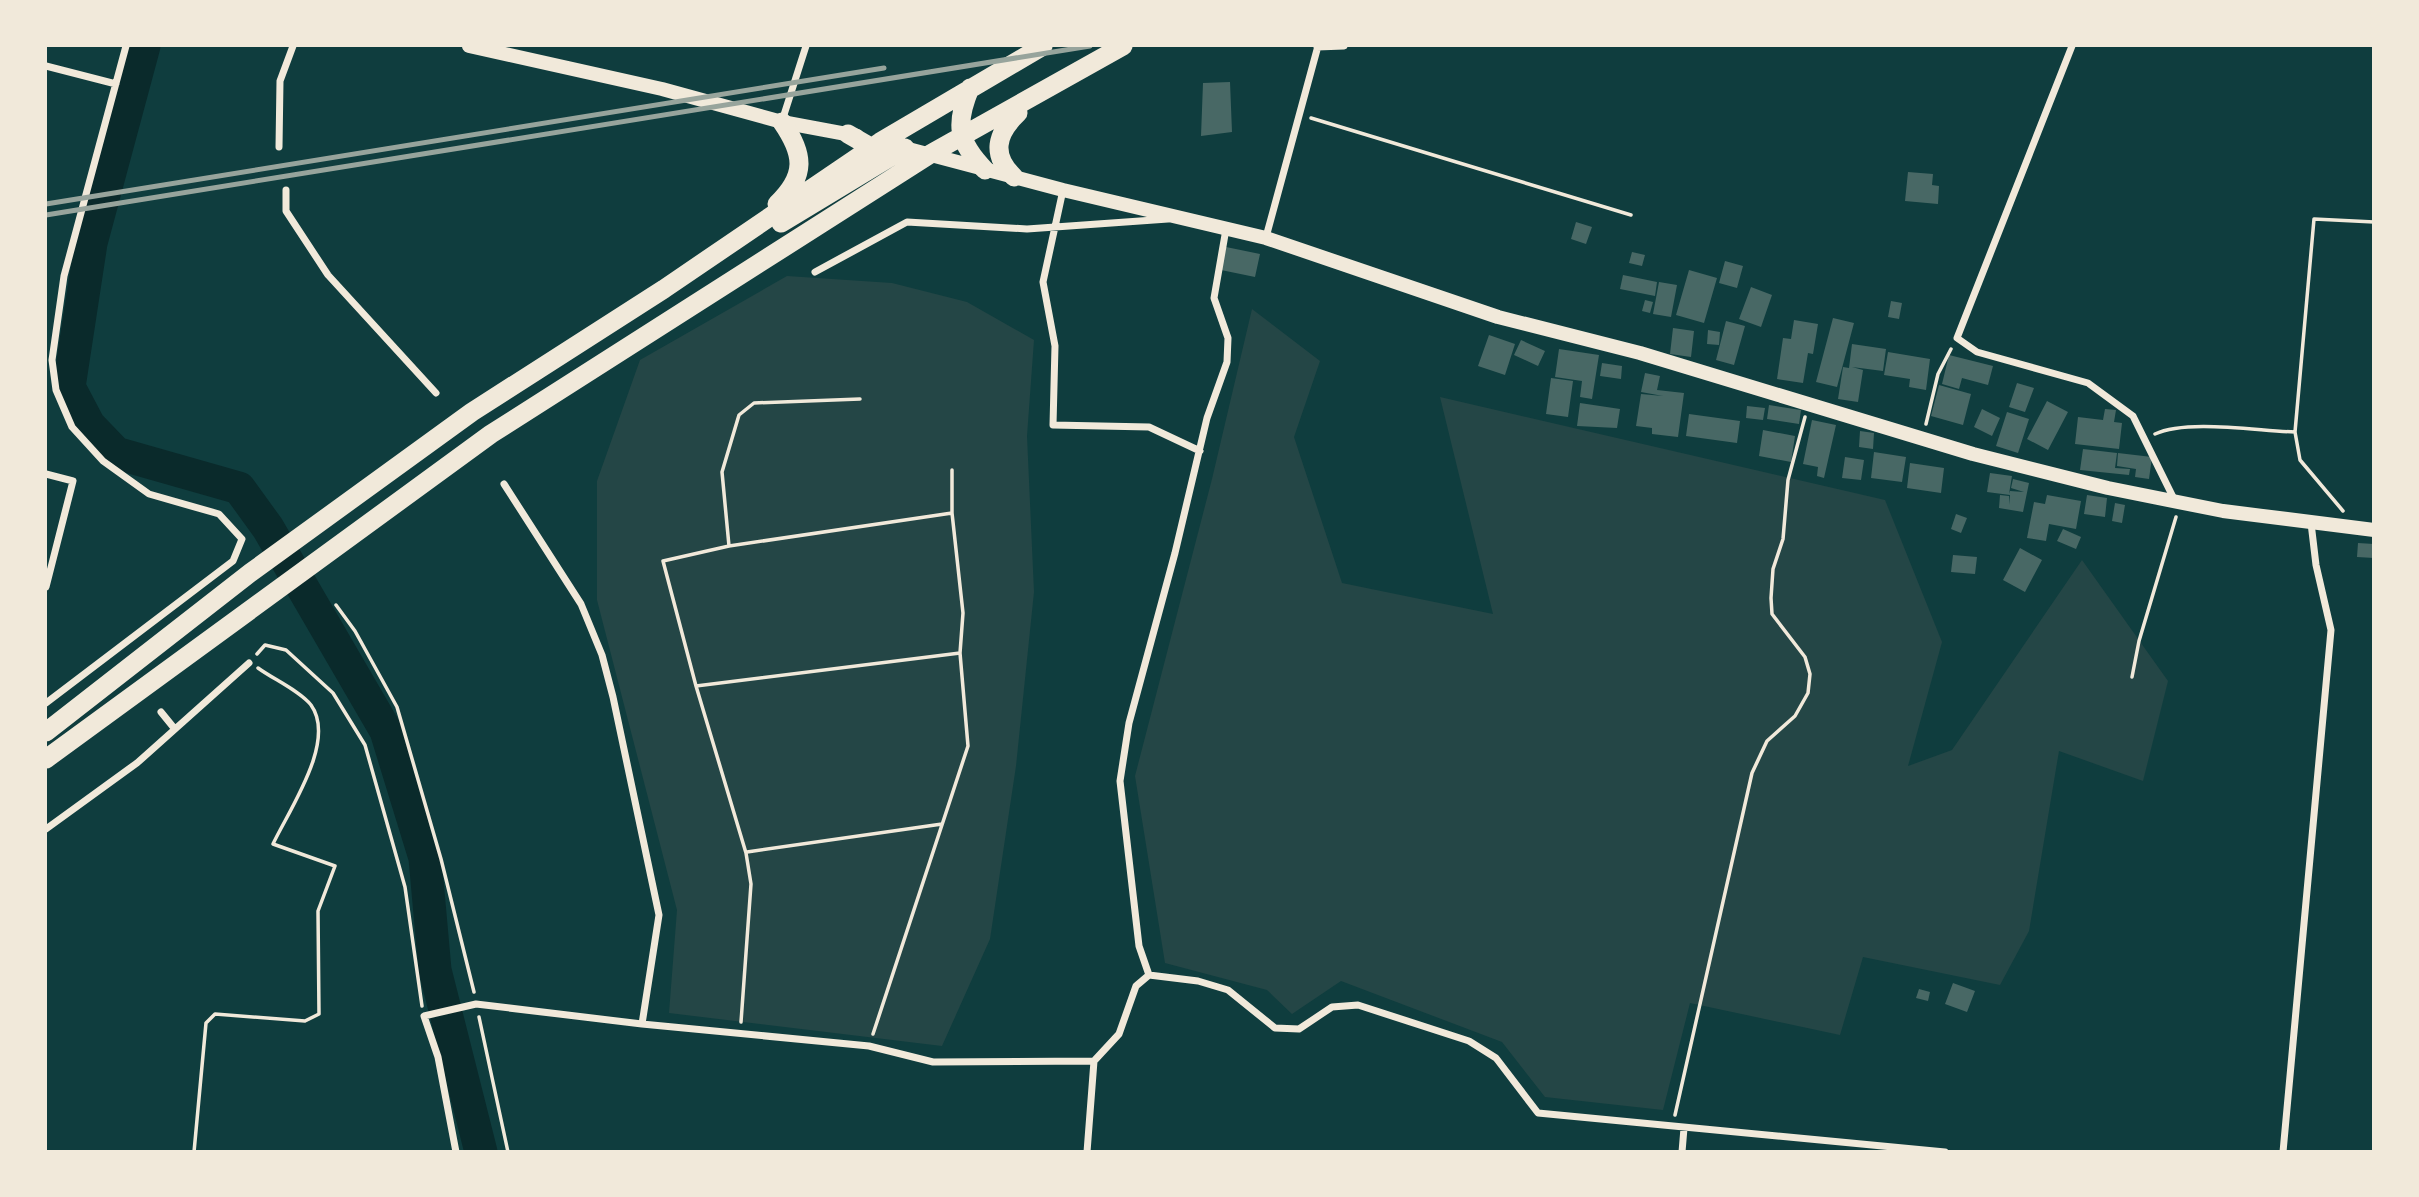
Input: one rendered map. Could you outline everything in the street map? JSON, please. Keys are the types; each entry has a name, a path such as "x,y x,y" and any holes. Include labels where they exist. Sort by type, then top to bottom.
{"highway":[{"path":"664,289 708,268 970,88 1043,46"},
{"path":"46,759 491,434 932,153 962,139 1124,46"},
{"path":"970,88 961,116 962,139 985,170"},
{"path":"1014,177 999,158 999,139 1004,126 1034,98"},
{"path":"46,732 250,573 472,412 664,289 730,242 778,203 795,181 799,149 782,122"},
{"path":"848,135 880,149 905,148"},
{"path":"730,242 880,149"},
{"path":"880,149 886,183"}],"main road":[{"path":"469,46 662,89 782,122 848,135"},
{"path":"905,148 932,153 1063,190 1266,238 1497,317 1640,353 1922,440 2108,488 2224,511 2374,530"}],"street":[{"path":"46,704 121,651 233,561 242,539 219,514 149,494 103,461 72,427 56,390 52,360 64,276 126,46"},
{"path":"279,147 280,81 293,46"},
{"path":"782,122 806,46"},
{"path":"1266,238 1318,46 1344,46"},
{"path":"2072,46 1957,338 1977,352 2088,383 2133,416 2175,501"},
{"path":"46,66 116,84"},
{"path":"286,190 286,211 328,275 436,393"},
{"path":"1063,190 1043,282 1055,346 1053,425 1149,427 1200,451"},
{"path":"815,272 907,222 1027,229 1158,222 1175,217"},
{"path":"1149,975 1139,946 1120,781 1129,723 1207,418 1227,362 1228,338 1214,298 1226,228"},
{"path":"46,474 74,481 46,587"},
{"path":"504,484 581,604 602,655 613,697 659,915 642,1024"},
{"path":"2283,1152 2331,630 2316,565 2311,521"},
{"path":"46,829 137,763 250,663"},
{"path":"161,712 174,728"},
{"path":"1087,1152 1094,1061 1119,1034 1136,986 1149,975 1198,981 1228,990 1275,1028 1299,1029 1332,1007 1358,1005 1469,1041 1496,1058 1538,1113 1945,1152"},
{"path":"456,1152 438,1057 424,1016 477,1004 642,1024 869,1046 933,1062 1094,1061"},
{"path":"1682,1152 1684,1128"}],"path":[{"path":"1299,114 1631,215"},
{"path":"2351,527 2346,515 2300,460 2295,432 2314,219 2374,222"},
{"path":"1922,440 1938,374 1957,338"},
{"path":"729,546 722,472 739,415 754,403 860,399"},
{"path":"1672,1127 1752,772 1767,741 1795,716 1808,693 1810,674 1805,657 1772,614 1771,598 1773,569 1783,539 1788,480 1808,405"},
{"path":"2144,439 2163,430 2201,428 2295,432"},
{"path":"869,1046 968,746 960,653 962,613 952,470"},
{"path":"2132,677 2139,641 2176,517 2175,501"},
{"path":"740,1034 751,884 746,853 696,686 663,561 729,546 953,513"},
{"path":"336,605 355,631 397,707 441,859 477,1004 508,1152"},
{"path":"194,1152 206,1023 215,1014 305,1021 318,1014 318,911 335,866 273,844 317,753 320,724 310,704 250,663 265,645 286,650 333,693 365,745 405,887 424,1016"},
{"path":"696,686 960,653"},
{"path":"746,853 942,824"}],"shaded area":[{"path":"787,276 892,283 967,302 1034,340 1027,436 1034,592 1016,766 990,939 942,1046 669,1013 677,910 597,600 597,481 640,360"},
{"path":"1252,309 1320,361 1294,437 1342,583 1493,614 1440,397 1885,500 1942,642 1908,766 1952,750 2082,560 2168,681 2143,781 2059,751 2029,931 2000,985 1863,957 1840,1035 1690,1003 1663,1110 1545,1097 1502,1042 1341,981 1292,1014 1267,990 1165,963 1135,776 1212,479"}],"building":[{"path":"1230,82 1232,132 1201,136 1203,83"},
{"path":"1908,172 1933,174 1932,185 1939,186 1938,204 1905,201"},
{"path":"1576,222 1592,227 1586,244 1571,239"},
{"path":"1226,247 1260,254 1255,277 1221,270"},
{"path":"1632,252 1645,255 1642,266 1629,263"},
{"path":"1725,261 1743,266 1737,288 1719,283"},
{"path":"1689,270 1717,278 1704,323 1676,315"},
{"path":"1623,275 1657,282 1655,296 1620,289"},
{"path":"1659,282 1677,285 1671,317 1653,314"},
{"path":"1751,287 1772,295 1761,327 1739,319"},
{"path":"1645,300 1653,302 1650,313 1642,311"},
{"path":"1891,301 1902,303 1899,319 1888,317"},
{"path":"1833,318 1854,323 1837,387 1816,382"},
{"path":"1794,320 1818,324 1813,354 1808,353 1803,383 1777,379 1783,338 1791,339"},
{"path":"1726,321 1745,326 1734,365 1716,360"},
{"path":"1673,328 1694,331 1691,357 1670,354"},
{"path":"1708,330 1720,332 1719,345 1707,344"},
{"path":"1489,335 1515,344 1505,375 1478,366"},
{"path":"1521,340 1545,351 1538,366 1514,355"},
{"path":"1852,344 1886,349 1883,371 1852,367 1863,370 1858,402 1838,399 1843,367 1849,368"},
{"path":"1559,349 1599,355 1592,399 1580,397 1582,381 1555,377"},
{"path":"1888,352 1930,359 1926,390 1909,387 1910,379 1884,375"},
{"path":"1949,355 1993,366 1988,385 1962,378 1959,389 1942,384"},
{"path":"1602,363 1622,366 1621,379 1600,376"},
{"path":"1645,373 1660,376 1657,390 1684,393 1678,437 1652,434 1652,428 1636,426 1641,394 1663,396 1641,392"},
{"path":"1551,378 1573,381 1568,417 1546,414"},
{"path":"2017,383 2034,388 2025,412 2009,407"},
{"path":"1939,385 1971,394 1963,425 1931,416"},
{"path":"2047,401 2068,412 2048,450 2027,439"},
{"path":"1580,403 1620,409 1617,428 1577,426"},
{"path":"1769,405 1801,410 1799,424 1767,419"},
{"path":"1747,406 1765,408 1763,420 1746,418"},
{"path":"1982,409 2000,418 1992,436 1974,427"},
{"path":"2105,409 2116,410 2114,422 2122,423 2119,449 2075,444 2078,417 2103,420"},
{"path":"2007,412 2029,419 2018,453 1996,446"},
{"path":"1689,414 1740,421 1737,443 1686,436"},
{"path":"1812,420 1836,425 1824,478 1817,476 1818,467 1803,464"},
{"path":"1763,430 1795,436 1791,462 1759,456"},
{"path":"1860,431 1874,433 1873,449 1859,447"},
{"path":"2083,449 2117,453 2115,468 2130,469 2129,475 2080,470"},
{"path":"1874,452 1906,457 1902,482 1871,478"},
{"path":"2118,453 2152,457 2149,479 2135,477 2136,469 2117,466"},
{"path":"1845,457 1864,460 1861,480 1842,478"},
{"path":"1910,463 1944,468 1941,493 1907,488"},
{"path":"1990,473 2012,476 2009,494 2010,491 2024,492 2011,488 2013,479 2029,483 2023,512 1999,508 2000,495 2009,496 2009,505 2010,495 1987,492"},
{"path":"2047,495 2081,501 2076,529 2049,524 2046,541 2027,538 2034,502 2045,504"},
{"path":"2087,495 2107,498 2105,517 2084,514"},
{"path":"2115,503 2125,505 2122,523 2112,521"},
{"path":"1956,514 1967,518 1961,533 1951,529"},
{"path":"2063,529 2081,537 2076,549 2057,541"},
{"path":"2358,543 2374,544 2374,558 2357,557"},
{"path":"2020,548 2042,560 2025,592 2003,580"},
{"path":"1953,555 1977,557 1975,574 1951,572"},
{"path":"1953,983 1975,991 1967,1012 1945,1004"},
{"path":"1919,989 1930,992 1928,1001 1916,998"}],"waterway":[{"path":"144,46 91,243 69,387 89,425 116,453 239,488 268,528 386,731 425,858 435,970 481,1152"}],"railway":[{"path":"46,215 1090,46"},
{"path":"46,204 884,68"}]}
